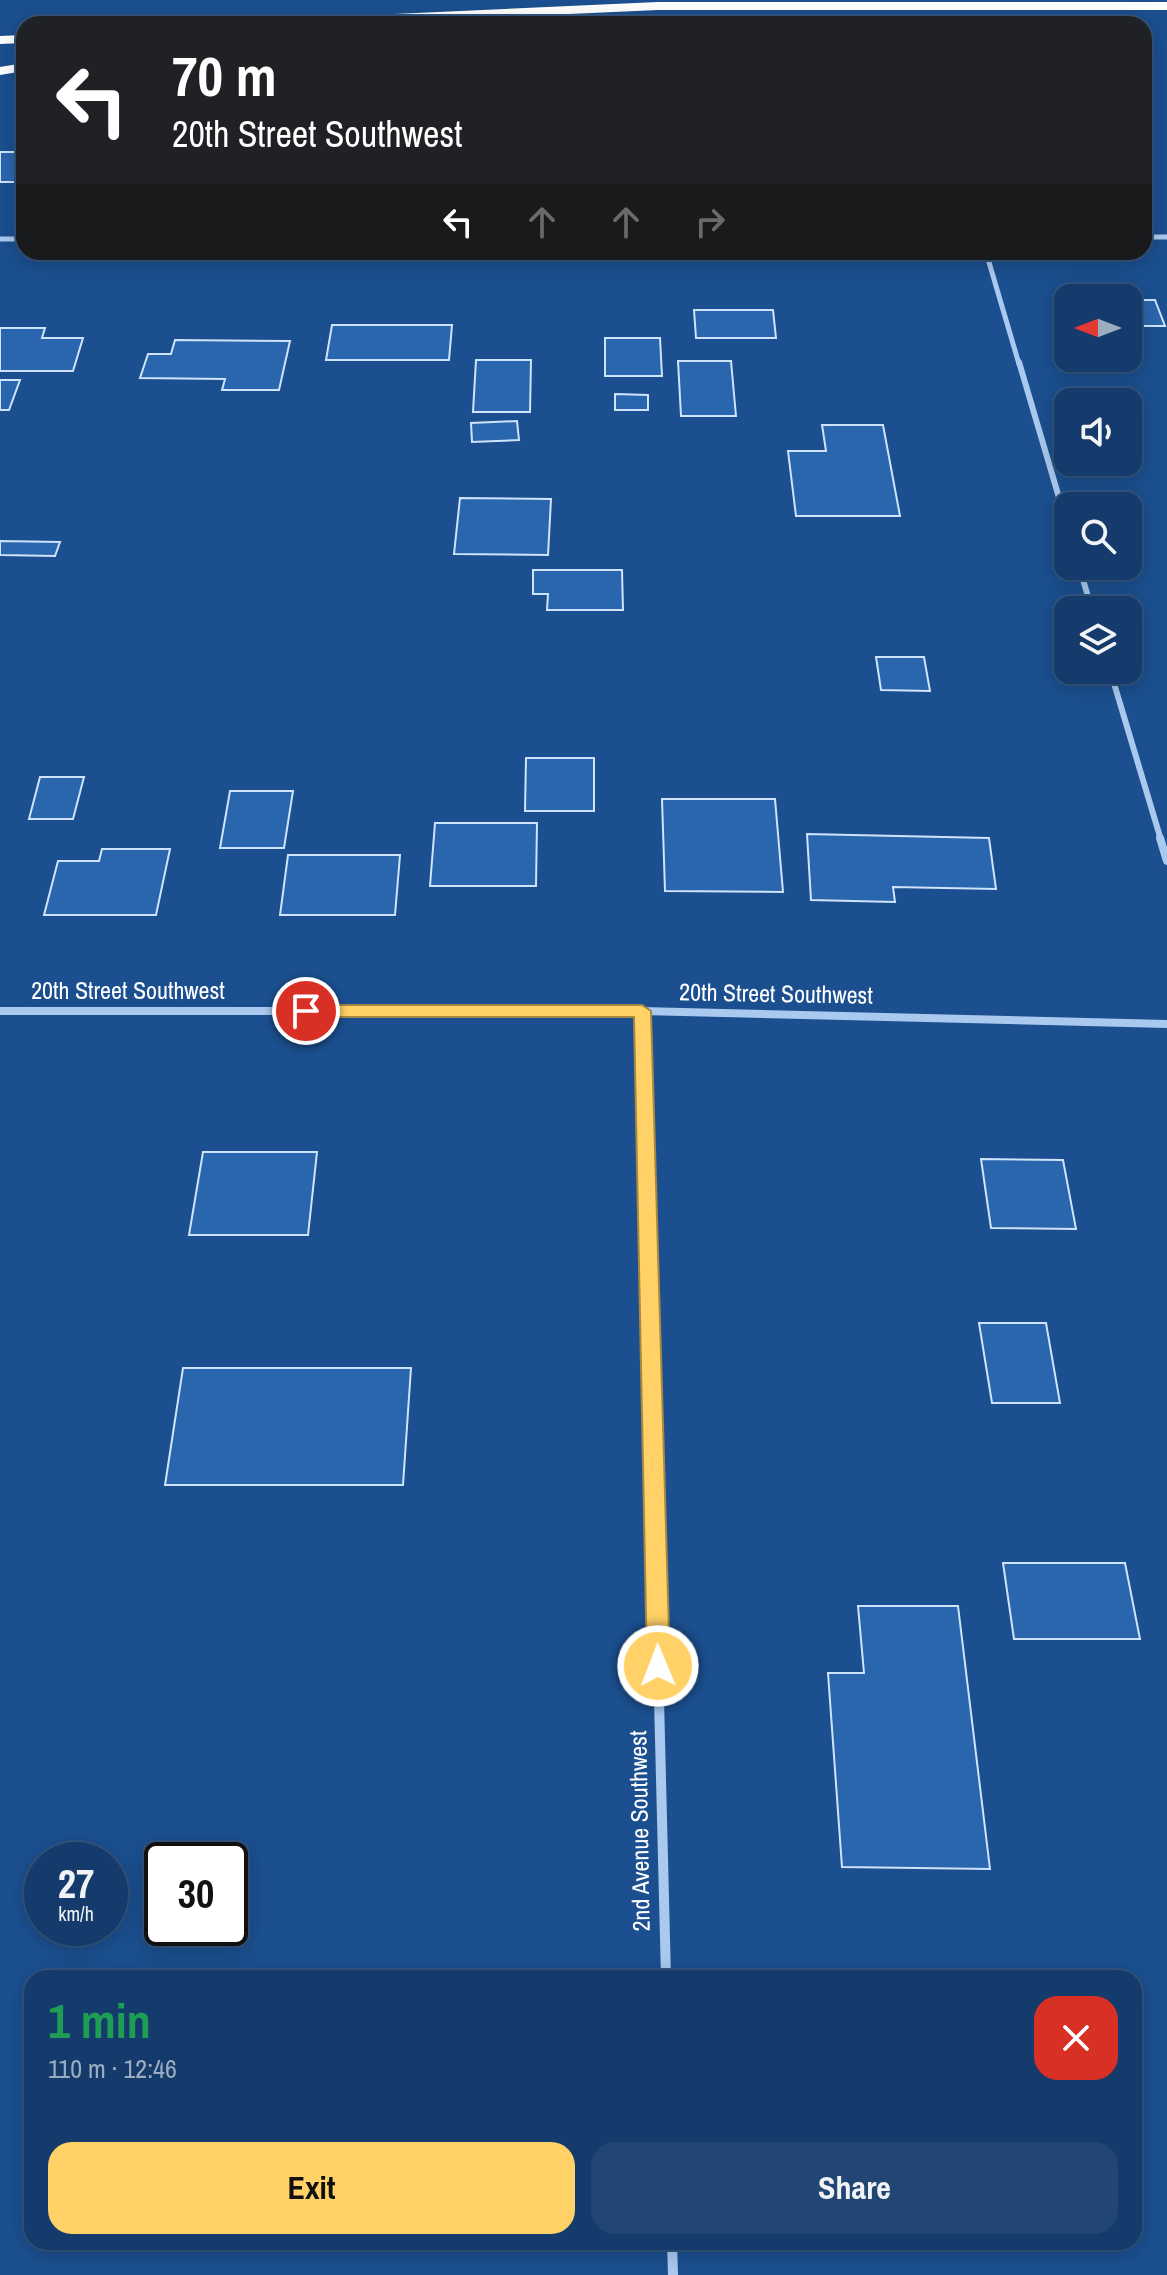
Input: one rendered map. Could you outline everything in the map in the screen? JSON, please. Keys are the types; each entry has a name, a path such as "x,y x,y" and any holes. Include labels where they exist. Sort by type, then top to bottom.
{"highway":[{"path":"793,16 859,5"},
{"path":"438,16 658,6 1167,6"}],"street":[{"path":"988,260 1057,492"},
{"path":"1114,684 1167,861"},
{"name":"20th Street Southwest","path":"0,1011 642,1011 1167,1024"},
{"name":"2nd Avenue Southwest","path":"642,1011 666,1970"},
{"path":"672,2250 673,2275"}],"building":[{"path":"0,152 16,152 15,182 0,182"},
{"path":"1142,300 1155,300 1165,326 1142,326"},
{"path":"694,310 773,310 776,338 696,338"},
{"path":"332,325 452,325 449,360 326,360"},
{"path":"0,328 45,328 42,338 83,338 73,371 0,371"},
{"path":"605,338 660,338 662,376 605,376"},
{"path":"175,340 290,341 279,390 222,390 225,379 140,378 148,354 171,354"},
{"path":"476,360 531,360 530,412 473,412"},
{"path":"678,361 731,361 736,416 681,416"},
{"path":"0,380 20,380 9,410 0,410"},
{"path":"615,394 648,395 648,410 615,410"},
{"path":"517,421 519,440 472,442 471,423"},
{"path":"822,425 883,425 900,516 796,516 788,451 826,451"},
{"path":"460,498 551,499 548,555 454,554"},
{"path":"0,541 60,542 55,556 0,555"},
{"path":"533,570 622,570 623,610 547,610 548,594 533,594"},
{"path":"876,657 924,657 930,691 881,690"},
{"path":"526,758 594,758 594,811 525,811"},
{"path":"40,777 84,777 73,819 29,819"},
{"path":"230,791 293,791 284,848 220,848"},
{"path":"662,799 775,799 783,892 665,891"},
{"path":"435,823 537,823 536,886 430,886"},
{"path":"807,834 989,838 996,889 893,887 895,902 811,900"},
{"path":"102,849 170,849 156,915 44,915 58,861 99,861"},
{"path":"288,855 400,855 395,915 280,915"},
{"path":"203,1152 317,1152 308,1235 189,1235"},
{"path":"981,1159 1063,1160 1076,1229 991,1228"},
{"path":"979,1323 1046,1323 1060,1403 992,1403"},
{"path":"183,1368 411,1368 403,1485 165,1485"},
{"path":"1003,1563 1125,1563 1140,1639 1014,1639"},
{"path":"858,1606 958,1606 990,1869 842,1867 828,1673 864,1673"}],"route":[{"path":"306,1011 642,1011 658,1666"}]}
